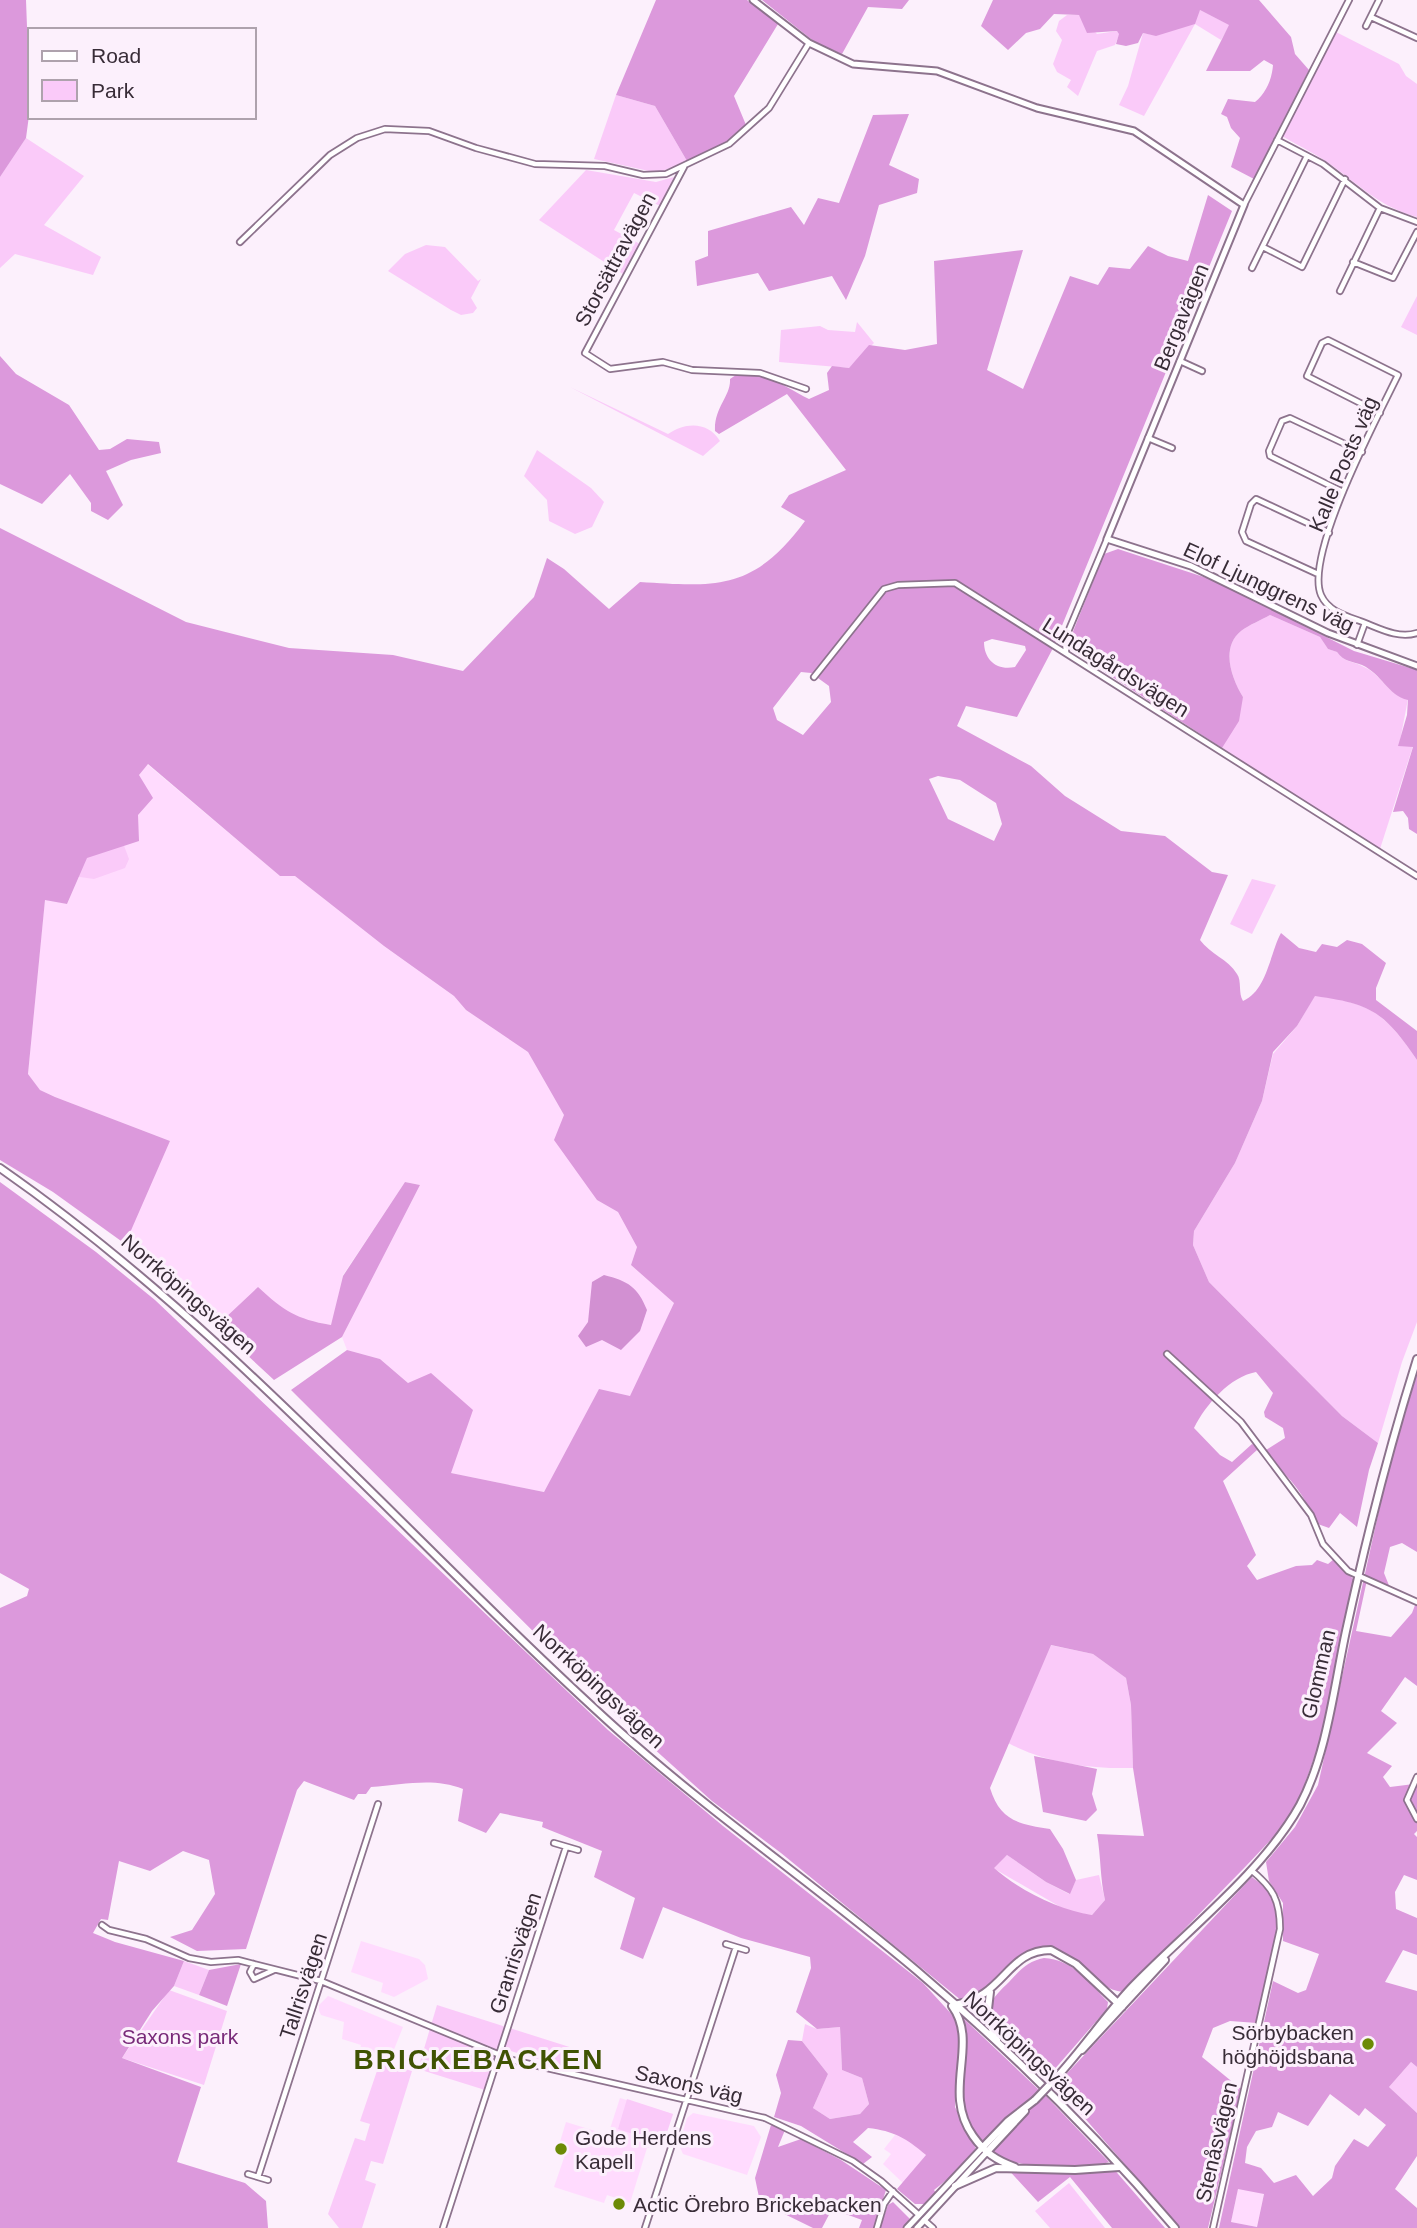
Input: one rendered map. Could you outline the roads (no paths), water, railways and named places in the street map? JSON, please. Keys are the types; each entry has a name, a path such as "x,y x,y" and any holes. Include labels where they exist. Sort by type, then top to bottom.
{"main road":[{"name":"Norrköpingsvägen","path":"0,1168 106,1245 227,1349 559,1674 657,1764 874,1936 947,1998 1000,2046 1121,2168 1175,2228"},
{"name":"Glomman","path":"984,2150 1056,2078 1091,2032 1250,1869 1291,1820 1311,1779 1387,1456 1417,1359"},
{"path":"954,2005 970,2002 989,1992 1024,1955 1051,1950 1076,1964 1120,2005"},
{"path":"989,1992 987,2018 1000,2046"},
{"path":"947,1998 958,2014 962,2032 960,2114 984,2150 1015,2167"},
{"path":"955,2186 985,2171 1015,2167 1075,2170 1108,2166 1121,2168"}],"street":[{"path":"753,0 809,43 853,64 937,71 1037,108 1123,127 1144,138 1244,205"},
{"name":"Bergavägen","path":"1067,653 1063,646 1065,639 1244,205 1349,0"},
{"path":"1366,26 1379,0"},
{"path":"1370,17 1411,38 1417,38"},
{"path":"240,242 330,155 348,142 376,131 429,131 475,148 544,165 605,166 652,175 666,174 729,145 769,108 809,43"},
{"path":"1277,140 1345,179 1380,208 1417,222"},
{"path":"1252,268 1307,155"},
{"name":"Storsättravägen","path":"688,165 673,185 585,353 610,369 663,362 692,370 760,373 806,389"},
{"path":"1263,247 1301,270 1345,179"},
{"path":"1340,291 1380,208"},
{"path":"1353,262 1393,278 1417,232"},
{"name":"Kalle Posts väg","path":"1318,574 1343,492 1398,375 1326,340 1322,343 1307,372 1309,378 1380,413"},
{"path":"1180,361 1202,371"},
{"path":"1343,492 1270,456 1269,451 1282,421 1290,418 1362,452"},
{"path":"1148,438 1172,448"},
{"path":"1242,536 1251,504 1256,499 1329,533"},
{"path":"1233,537 1242,536"},
{"path":"1242,536 1246,541 1318,574 1320,594 1325,603 1342,614 1399,635 1417,632"},
{"name":"Elof Ljunggrens väg","path":"1107,538 1222,579 1357,645 1417,666"},
{"name":"Lundagårdsvägen","path":"814,677 884,589 898,584 954,583 1417,876"},
{"path":"1357,645 1365,623"},
{"path":"1167,1354 1236,1416 1311,1515 1323,1544 1348,1571 1417,1602"},
{"path":"1417,1777 1407,1800 1417,1819"},
{"name":"Tallrisvägen","path":"258,2177 378,1804"},
{"path":"554,1843 578,1850"},
{"name":"Granrisvägen","path":"443,2228 566,1847"},
{"name":"Stenåsvägen","path":"1213,2228 1280,1929 1280,1905 1275,1894 1250,1869"},
{"name":"Saxons väg","path":"102,1925 109,1930 154,1942 189,1958 211,1962 238,1960 321,1981 499,2055 583,2077 745,2112 798,2132 846,2157 893,2191 933,2228"},
{"path":"726,1944 746,1950"},
{"path":"645,2228 736,1947"},
{"name":"Saxons väg","path":"255,1964 250,1972 254,1979 275,1969"},
{"path":"907,2228 955,2186 984,2150"},
{"path":"917,2228 921,2217 984,2150"},
{"path":"248,2174 268,2180"},
{"path":"877,2228 884,2204 893,2191"}],"place":[{"name":"Sörbybacken höghöjdsbana","path":"1368,2044"},
{"name":"Gode Herdens Kapell","path":"561,2149"},
{"name":"Actic Örebro Brickebacken","path":"619,2204"}],"district":[{"name":"BRICKEBACKEN","path":"479,2059"}],"park label":[{"name":"Saxons park","path":"180,2036"}]}
